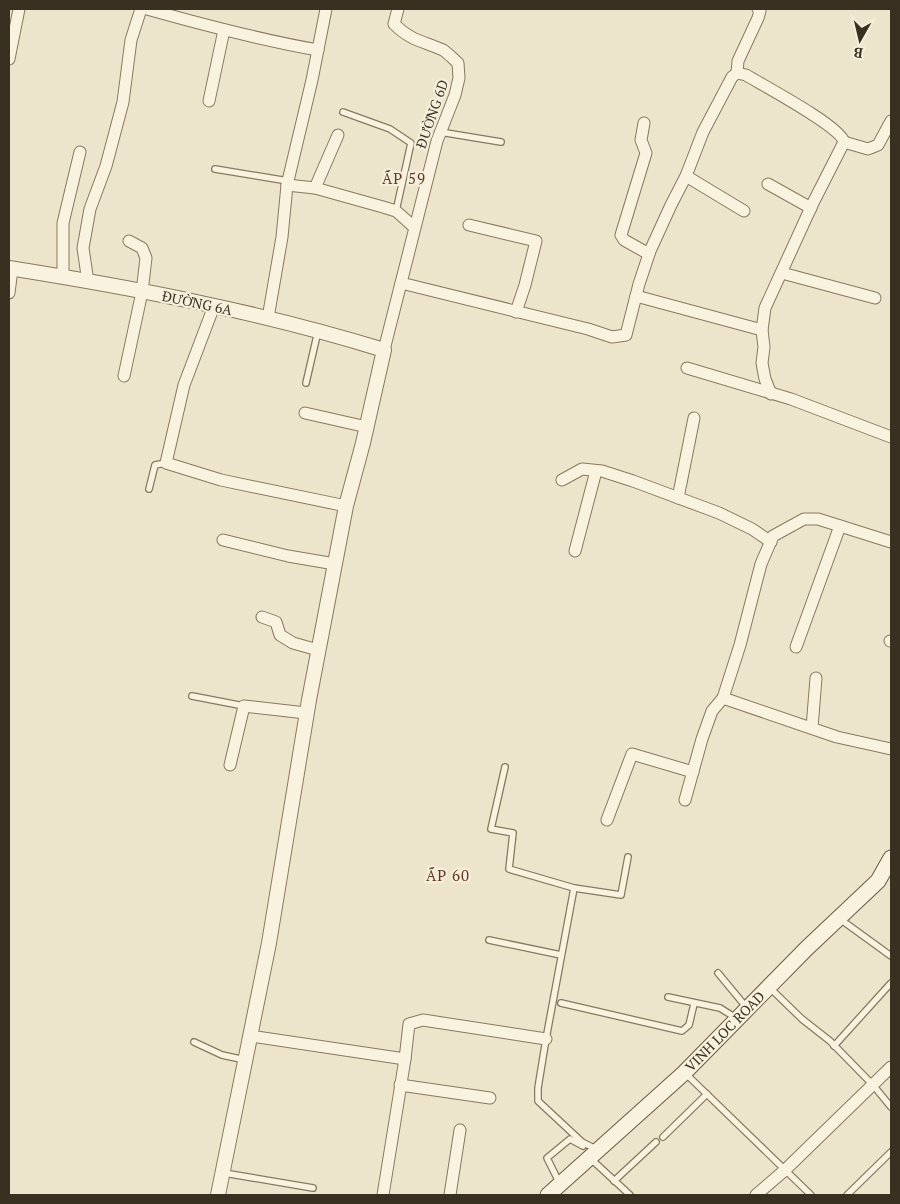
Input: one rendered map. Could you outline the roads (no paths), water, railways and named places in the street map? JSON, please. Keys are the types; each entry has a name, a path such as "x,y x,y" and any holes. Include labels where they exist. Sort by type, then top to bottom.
{"main road":[{"name":"VINH LOC ROAD","path":"548,1195 684,1072 741,1013 878,880 891,858"}],"street":[{"path":"9,59 20,9"},
{"path":"88,282 83,248 90,209 106,166 123,102 131,40 141,9"},
{"path":"147,9 224,30 318,50"},
{"path":"268,318 282,237 287,183 326,9"},
{"name":"ĐƯỜNG 6D","path":"384,350 414,227 440,132 456,95 459,78 458,63 444,51 424,44 405,34 394,24 398,9"},
{"path":"401,283 588,329 612,337 626,336 649,254 686,176 703,132 732,77 737,73 738,61 758,18 760,11 758,9"},
{"path":"209,101 224,30"},
{"path":"737,73 746,75 822,121 837,131 844,142"},
{"path":"844,142 868,149 878,145 891,121"},
{"path":"644,123 640,140 645,148 646,155 621,235 624,240 649,254"},
{"path":"315,188 338,135"},
{"path":"771,394 765,379 762,363 764,347 762,330 765,308 844,142"},
{"path":"63,277 63,223 80,152"},
{"path":"686,176 744,211"},
{"path":"287,183 315,188 396,211 414,227"},
{"path":"768,184 811,208"},
{"path":"469,225 536,241 516,312"},
{"path":"124,376 142,292 146,258 142,248 130,241"},
{"path":"9,293 10,268"},
{"name":"ĐƯỜNG 6A","path":"10,268 214,306 268,318 384,350"},
{"path":"782,273 875,298"},
{"path":"636,296 762,330"},
{"path":"214,306 184,385 166,463 221,480 346,506"},
{"path":"218,1195 269,943 306,713 346,506 367,427 384,350"},
{"path":"687,368 791,399 891,437"},
{"path":"305,413 367,427"},
{"path":"678,498 694,418"},
{"path":"562,480 582,469 634,481 736,521 771,542"},
{"path":"576,551 596,471"},
{"path":"685,800 712,711 723,698 740,645 761,564 773,536 804,519 818,519 891,542"},
{"path":"796,647 840,526"},
{"path":"223,540 288,556 335,564"},
{"path":"262,617 276,622 280,635 293,644 318,650"},
{"path":"812,728 816,678"},
{"path":"723,698 837,737 891,749"},
{"path":"230,765 244,706 306,713"},
{"path":"607,820 632,754 693,772"},
{"path":"383,1195 409,1024 423,1020 546,1039"},
{"path":"251,1036 405,1059"},
{"path":"756,1195 785,1170 891,1066"},
{"path":"400,1085 490,1098"},
{"path":"450,1195 460,1130"}],"lane":[{"path":"343,112 390,129 411,143 396,211"},
{"path":"440,132 502,142"},
{"path":"215,169 287,183"},
{"path":"306,383 318,331"},
{"path":"149,489 155,465 166,463"},
{"path":"192,696 244,706"},
{"path":"505,767 491,830 513,833 509,869 574,888 621,895 628,857"},
{"path":"574,888 546,1039 538,1088 538,1101 594,1153 614,1181 630,1195"},
{"path":"838,918 891,956"},
{"path":"489,940 561,955"},
{"path":"718,973 741,1013"},
{"path":"834,1046 891,983"},
{"path":"769,987 802,1019 834,1046 873,1085 891,1107"},
{"path":"668,998 741,1013"},
{"path":"561,1003 682,1031 689,1025 694,1004"},
{"path":"194,1042 222,1055 245,1060"},
{"path":"684,1072 811,1195"},
{"path":"663,1137 707,1094"},
{"path":"560,1184 547,1158 570,1139 594,1153"},
{"path":"614,1181 656,1142"},
{"path":"847,1195 891,1152"},
{"path":"222,1173 313,1188"}],"district":[{"name":"ẤP 59","path":"404,179"},
{"name":"ẤP 60","path":"448,876"}]}
